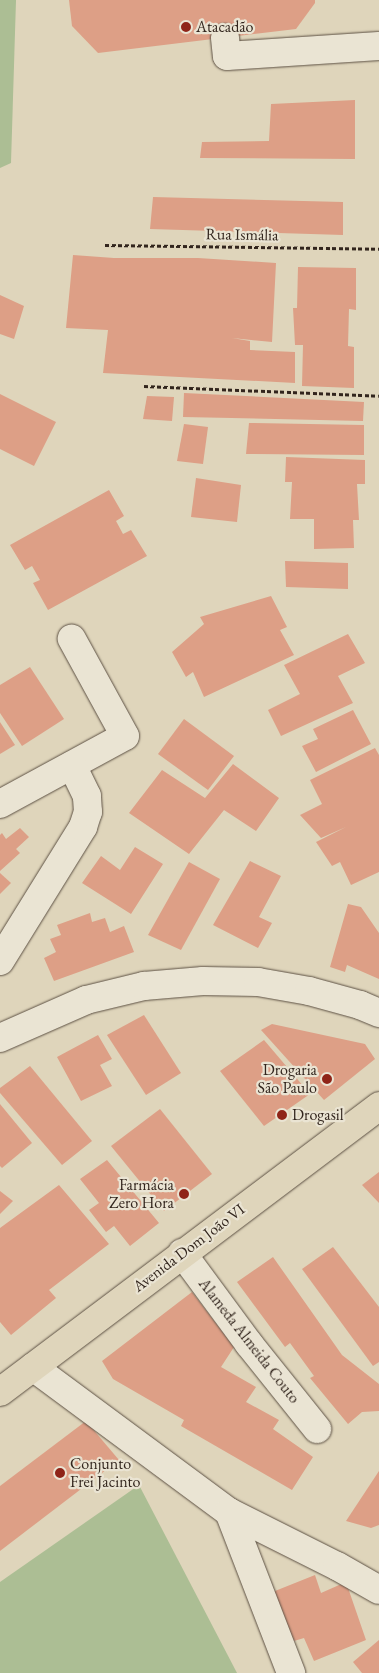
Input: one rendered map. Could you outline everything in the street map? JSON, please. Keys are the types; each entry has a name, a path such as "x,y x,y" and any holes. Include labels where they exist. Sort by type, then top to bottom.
{"main road":[{"name":"Avenida Dom João VI","path":"0,1392 379,1106"}],"street":[{"path":"224,38 227,56 379,46"},
{"path":"0,804 125,736 72,639"},
{"path":"0,961 83,827 88,812 87,796 72,766"},
{"path":"0,1038 86,1000 144,986 203,981 258,982 309,991 360,1005 379,1013"},
{"name":"Alameda Almeida Couto","path":"182,1253 250,1344 317,1428"},
{"path":"33,1367 229,1512 337,1566 379,1590"},
{"path":"229,1512 291,1673"}],"path":[{"name":"Rua Ismália","path":"105,245 379,249"},
{"path":"144,386 379,396"}],"green space":[{"path":"0,0 16,0 11,163 0,168"},
{"path":"139,1485 237,1673 0,1673 0,1582"}],"building":[{"name":"Atacadão","path":"69,0 315,0 315,3 296,29 98,53 72,26"},
{"path":"355,100 355,159 200,158 202,142 269,141 271,104"},
{"path":"153,197 343,202 343,235 150,229"},
{"path":"73,255 114,258 198,258 276,263 272,342 232,338 250,341 250,350 295,352 295,383 103,373 108,330 66,328"},
{"path":"298,267 356,268 356,310 349,309 348,346 354,347 354,388 302,386 303,345 295,345 293,308 297,308"},
{"path":"0,295 24,306 14,339 0,334"},
{"path":"184,393 364,402 363,421 183,417"},
{"path":"0,394 56,422 34,466 0,449"},
{"path":"147,396 174,397 172,421 143,419"},
{"path":"249,423 364,425 364,455 246,454"},
{"path":"184,424 208,427 203,464 177,461"},
{"path":"286,457 365,460 365,484 357,484 359,520 353,520 354,548 314,549 314,519 290,519 292,482 285,482"},
{"path":"196,478 241,485 237,522 191,517"},
{"path":"109,490 124,516 116,521 123,534 131,530 147,556 48,610 33,583 40,580 32,566 25,570 10,545"},
{"path":"285,561 348,563 348,589 286,587"},
{"path":"271,596 287,627 280,630 294,655 204,697 193,672 186,677 172,652 204,624 200,617"},
{"path":"348,634 365,663 338,676 353,703 281,736 268,710 300,694 284,665"},
{"path":"30,667 64,719 22,746 0,713 0,685"},
{"path":"353,710 371,744 316,772 302,746 318,739 313,729"},
{"path":"184,719 234,756 208,790 158,754"},
{"path":"0,722 15,745 0,754"},
{"path":"375,748 379,755 379,872 351,885 340,862 332,866 316,842 346,827 321,838 300,815 322,804 310,780"},
{"path":"233,764 279,798 256,831 224,810 189,854 129,813 162,770 205,798"},
{"path":"20,828 29,837 16,849 20,853 0,871 0,835 2,833 6,839"},
{"path":"135,847 163,864 131,914 82,883 101,856 120,870"},
{"path":"250,861 281,876 259,917 272,923 258,948 213,925"},
{"path":"189,862 220,879 181,950 148,935"},
{"path":"0,873 11,883 0,894"},
{"path":"348,904 361,907 379,933 379,979 347,965 345,972 330,967"},
{"path":"90,913 92,922 105,918 110,932 124,926 134,952 54,981 44,958 56,952 50,939 61,935 57,925"},
{"path":"144,1015 181,1073 146,1095 107,1035"},
{"name":"Drogaria São Paulo","path":"272,1024 365,1044 375,1059 324,1100 261,1030"},
{"path":"98,1035 112,1059 100,1065 112,1086 81,1101 57,1057"},
{"path":"264,1040 310,1094 264,1126 220,1071"},
{"path":"30,1066 92,1141 62,1165 0,1093 0,1088"},
{"path":"0,1104 32,1143 2,1168 0,1166"},
{"path":"160,1109 212,1174 164,1211 111,1146"},
{"path":"107,1160 159,1223 130,1246 114,1226 106,1232 89,1210 99,1203 80,1179"},
{"path":"379,1172 379,1203 362,1185"},
{"path":"59,1185 109,1244 49,1290 56,1298 11,1335 0,1322 0,1228"},
{"path":"0,1191 13,1201 0,1214"},
{"path":"333,1247 379,1307 379,1362 373,1366 302,1269"},
{"path":"273,1257 342,1355 379,1384 379,1411 362,1412 348,1424 310,1378 314,1376 290,1343 285,1347 237,1282"},
{"path":"192,1292 234,1347 221,1367 256,1387 246,1402 279,1420 273,1429 313,1457 292,1490 181,1426 184,1420 113,1379 102,1361"},
{"name":"Conjunto Frei Jacinto","path":"86,1421 119,1460 0,1551 0,1486"},
{"path":"379,1471 379,1525 371,1528 346,1521"},
{"path":"315,1575 321,1593 346,1582 366,1640 314,1661 304,1638 284,1644 265,1595"},
{"path":"379,1640 379,1673 362,1673 353,1662"}],"place":[{"name":"Atacadão","path":"186,27"},
{"name":"Drogaria São Paulo","path":"327,1079"},
{"name":"Drogasil","path":"282,1115"},
{"name":"Farmácia Zero Hora","path":"184,1194"},
{"name":"Conjunto Frei Jacinto","path":"60,1473"}]}
